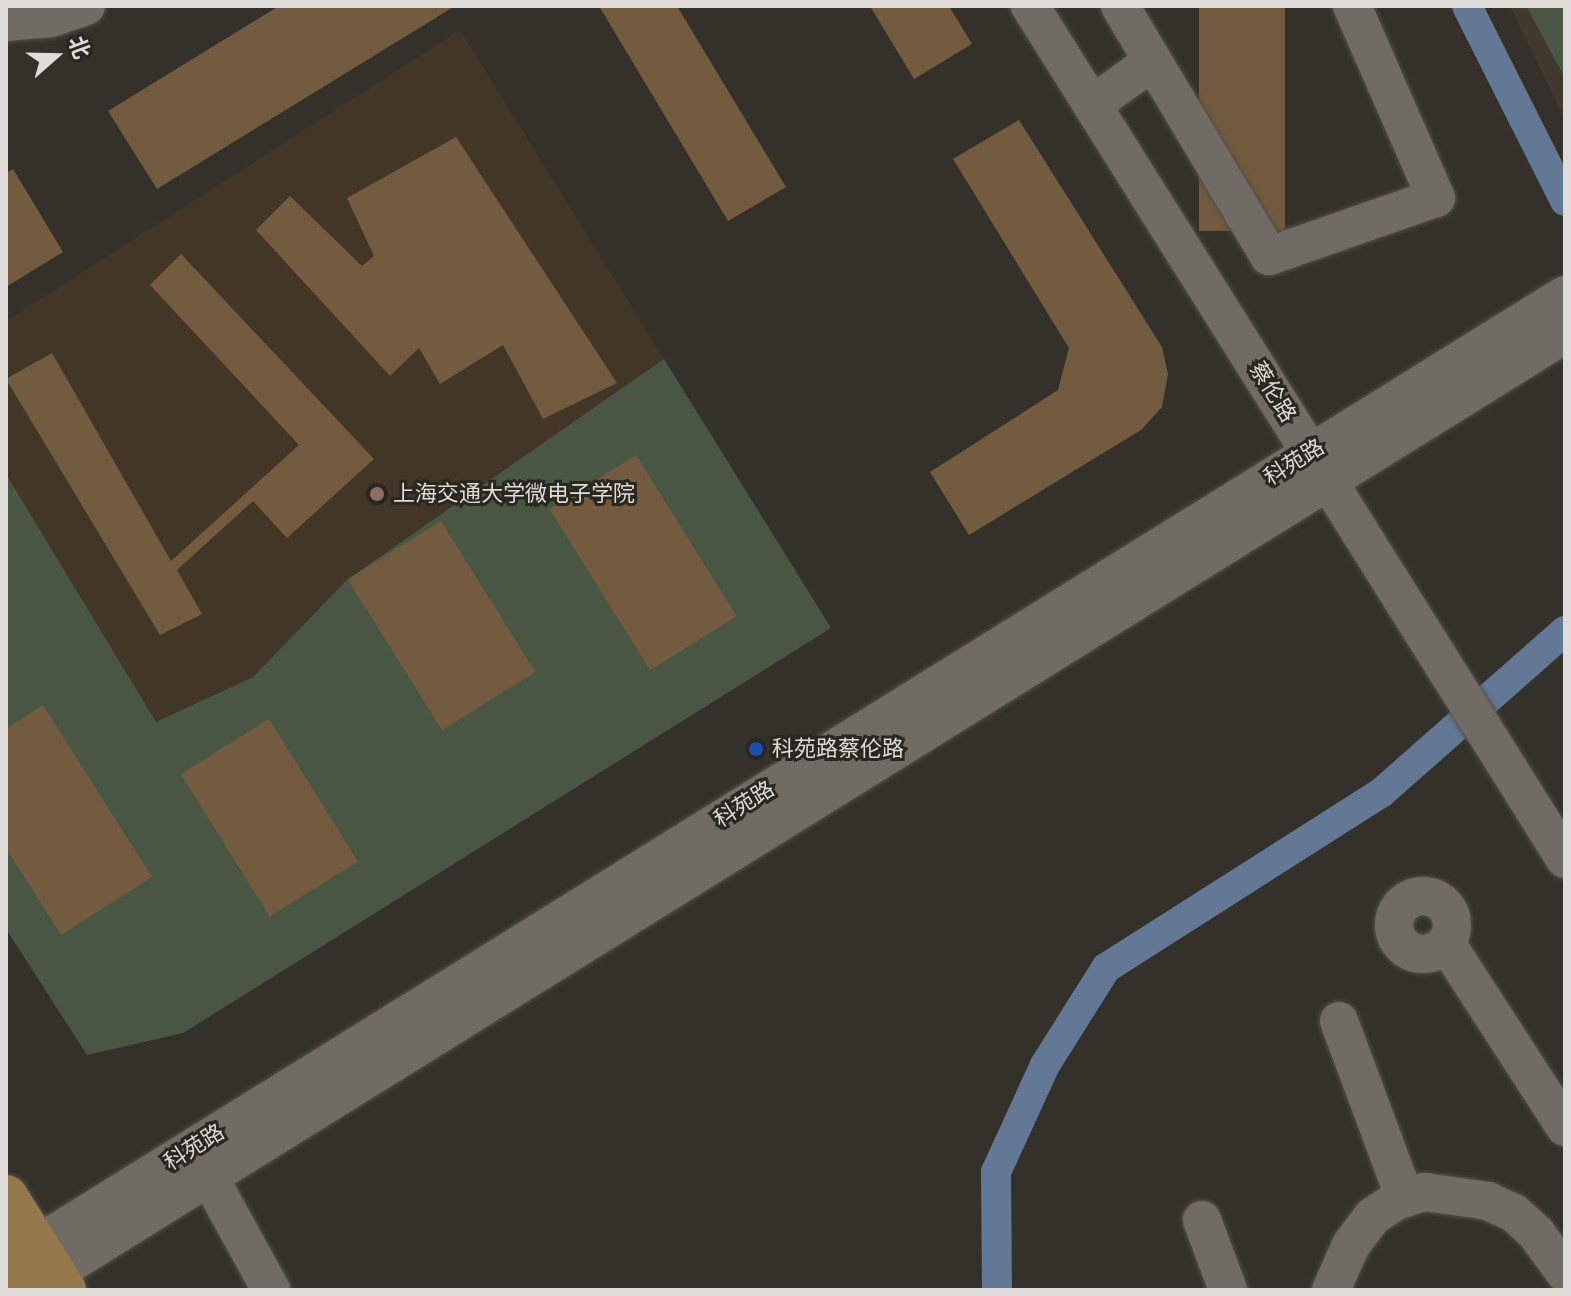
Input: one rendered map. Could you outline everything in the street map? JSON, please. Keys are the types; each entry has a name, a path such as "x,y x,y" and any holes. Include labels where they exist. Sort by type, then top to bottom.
{"main road":[{"path":"6,1197 28,1272"}],"street":[{"path":"6,22 51,18 86,6"},
{"name":"蔡伦路","path":"1030,6 1565,859"},
{"path":"1120,6 1269,256 1436,198 1352,6"},
{"path":"1092,105 1153,61"},
{"name":"科苑路","path":"28,1272 209,1177 1560,311"},
{"name":"科苑路","path":"28,1272 1319,466"},
{"path":"1446,943 1565,1127"},
{"path":"1339,1021 1405,1198"},
{"path":"209,1177 271,1290"},
{"path":"1331,1290 1351,1245 1373,1216 1405,1198 1440,1193 1488,1201 1536,1233 1565,1273"},
{"path":"1202,1220 1228,1290"}],"shaded area":[{"path":"1510,6 1565,6 1565,120"},
{"name":"上海交通大学微电子学院","path":"460,30 831,628 183,1033 87,1055 6,929 6,321"}],"green space":[{"path":"1526,6 1565,6 1565,78"},
{"path":"664,359 831,628 183,1033 87,1055 6,929 6,474 156,722 253,677 348,579"}],"building":[{"path":"279,6 455,6 157,189 108,111"},
{"path":"599,6 677,6 786,187 728,221"},
{"path":"870,6 949,6 972,44 914,79"},
{"path":"1199,6 1285,6 1285,231 1199,231"},
{"path":"1019,120 1162,347 1168,374 1162,407 1141,430 969,535 930,472 1058,390 1069,348 953,159"},
{"path":"456,137 617,383 543,419 503,345 440,384 419,348 390,376 256,230 290,196 362,266 374,256 347,198"},
{"path":"13,169 63,252 6,287 6,173"},
{"path":"181,254 374,459 287,538 253,501 177,570 202,614 160,635 6,379 52,353 171,561 299,445 150,285"},
{"path":"636,455 737,616 650,670 549,509"},
{"path":"441,521 535,672 442,730 348,579"},
{"path":"43,705 152,877 61,935 6,848 6,729"},
{"path":"269,719 358,861 270,917 181,774"}],"waterway":[{"path":"1467,6 1565,201"},
{"path":"997,1290 996,1172 1045,1065 1106,968 1381,793 1565,631"}],"place":[{"name":"上海交通大学微电子学院","path":"377,494"},
{"name":"科苑路蔡伦路","path":"756,749"}]}
